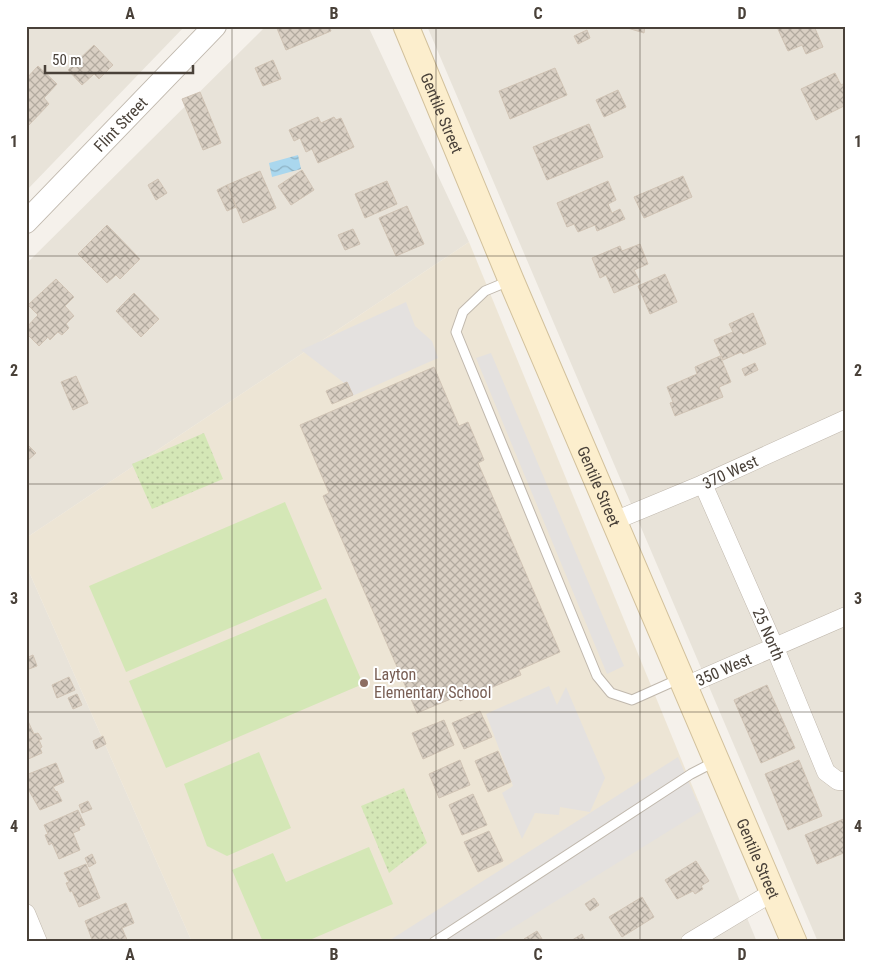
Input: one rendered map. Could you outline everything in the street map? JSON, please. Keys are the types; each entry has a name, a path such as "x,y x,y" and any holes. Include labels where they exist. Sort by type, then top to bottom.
{"main road":[{"name":"Gentile Street","path":"404,27 794,942"}],"street":[{"name":"Flint Street","path":"26,222 216,26"},
{"name":"370 West","path":"614,521 703,484 846,419"},
{"name":"25 North","path":"703,484 775,648 826,772 842,781"},
{"name":"350 West","path":"684,682 775,648 846,616"},
{"path":"690,942 773,892"},
{"path":"26,914 38,942"}],"lane":[{"path":"511,280 485,291 463,312 456,332 597,676 611,693 632,700 684,682"},
{"path":"434,942 691,774 716,761"}],"shaded area":[{"path":"26,26 185,26 26,191"},
{"path":"266,26 368,26 469,242 26,538 26,264"},
{"path":"427,26 846,26 846,942 818,942"},
{"name":"Layton Elementary School","path":"469,242 698,800 490,942 192,942 26,565 26,538"},
{"path":"406,302 415,326 432,341 438,358 350,397 343,382 301,350"},
{"path":"491,353 624,666 607,674 476,358"},
{"path":"26,565 192,942 26,942"},
{"path":"549,686 557,705 566,687 605,778 590,812 560,807 559,815 535,813 522,839 502,793 513,786 486,714"},
{"path":"678,757 701,811 490,942 387,942"},
{"path":"698,800 757,942 490,942"}],"green space":[{"path":"204,433 223,479 152,509 132,464"},
{"path":"285,502 322,589 126,672 89,586"},
{"path":"326,598 363,684 166,768 129,681"},
{"path":"259,752 291,828 227,856 207,846 184,784"},
{"path":"404,788 427,843 389,873 361,806"},
{"path":"369,847 393,904 305,942 263,942 232,870 273,853 286,882"}],"water":[{"path":"298,155 301,169 272,177 269,163"}],"building":[{"path":"276,26 329,26 331,31 286,50"},
{"path":"621,26 645,26 644,33"},
{"path":"814,26 823,47 806,54 802,45 788,51 777,27"},
{"path":"587,30 590,38 578,44 574,36"},
{"path":"94,45 113,65 99,79 94,74 82,85 68,70"},
{"path":"273,60 281,79 263,86 255,68"},
{"path":"38,66 57,84 44,98 49,104 26,128 26,79"},
{"path":"555,68 567,95 510,119 499,91"},
{"path":"835,73 841,85 843,84 846,89 846,105 816,120 801,89"},
{"path":"618,90 626,107 604,117 596,100"},
{"path":"200,92 221,143 203,150 182,99"},
{"path":"318,117 321,123 334,117 336,120 341,118 354,147 318,163 312,149 306,152 300,138 294,141 289,130"},
{"path":"589,124 603,157 547,180 533,147"},
{"path":"302,170 314,190 291,205 278,186"},
{"path":"260,171 276,208 243,223 227,185"},
{"path":"683,176 692,197 644,218 634,197"},
{"path":"158,179 167,193 156,200 148,185"},
{"path":"387,181 397,204 365,218 355,194"},
{"path":"608,181 616,200 608,204 612,213 620,209 625,219 597,231 595,225 578,232 574,224 567,227 557,203"},
{"path":"227,185 236,207 227,211 217,190"},
{"path":"407,206 424,244 396,256 379,218"},
{"path":"107,225 140,259 120,279 116,275 107,283 78,254"},
{"path":"353,229 360,244 345,250 338,235"},
{"path":"640,244 648,264 634,270 640,282 614,293 606,275 600,278 592,258 620,246 622,251"},
{"path":"665,274 677,302 650,314 638,286"},
{"path":"56,279 74,297 65,306 74,316 66,324 69,328 62,335 58,332 50,340 48,337 39,346 26,333 26,328 38,315 28,305"},
{"path":"134,293 159,319 141,337 116,311"},
{"path":"753,313 766,344 723,360 714,340 733,332 729,324"},
{"path":"720,356 731,382 719,387 723,397 675,416 670,403 673,402 667,387 697,374 695,367"},
{"path":"755,363 758,370 745,376 742,369"},
{"name":"Layton Elementary School","path":"434,367 459,426 468,422 484,460 478,463 560,652 519,670 521,675 460,701 458,696 417,713 323,496 329,493 300,425"},
{"path":"76,376 88,403 73,410 61,382"},
{"path":"347,382 353,395 332,404 326,391"},
{"path":"26,443 36,453 26,462"},
{"path":"33,655 37,666 29,669 26,658"},
{"path":"69,677 75,690 57,698 52,685"},
{"path":"767,685 795,748 761,763 734,700"},
{"path":"77,694 82,705 73,709 68,698"},
{"path":"480,711 492,737 464,749 452,723"},
{"path":"27,719 34,734 38,733 42,739 39,740 42,753 26,760"},
{"path":"444,720 454,745 423,759 412,733"},
{"path":"103,736 106,744 96,749 93,741"},
{"path":"498,751 511,782 488,792 475,761"},
{"path":"460,760 470,785 439,798 429,774"},
{"path":"799,760 822,816 788,830 765,774"},
{"path":"56,763 64,782 53,787 62,801 40,810 27,787 26,775"},
{"path":"473,794 487,825 462,835 449,805"},
{"path":"88,801 92,809 82,813 79,805"},
{"path":"78,810 85,825 79,827 80,830 73,833 80,850 59,859 52,843 49,845 45,835 48,834 44,825"},
{"path":"846,818 846,852 817,864 805,835"},
{"path":"489,831 503,861 478,872 464,842"},
{"path":"92,854 96,863 89,867 85,858"},
{"path":"696,861 709,881 701,886 703,889 695,894 693,891 677,899 665,880"},
{"path":"86,864 100,898 79,907 66,883 69,882 64,873"},
{"path":"642,897 654,917 622,937 609,917"},
{"path":"594,898 599,905 590,911 585,904"},
{"path":"126,903 134,923 122,928 128,942 93,942 85,921"},
{"path":"537,931 544,942 526,942 524,939"},
{"path":"582,934 586,942 569,942"}],"place":[{"name":"Layton Elementary School","path":"364,683"}]}
